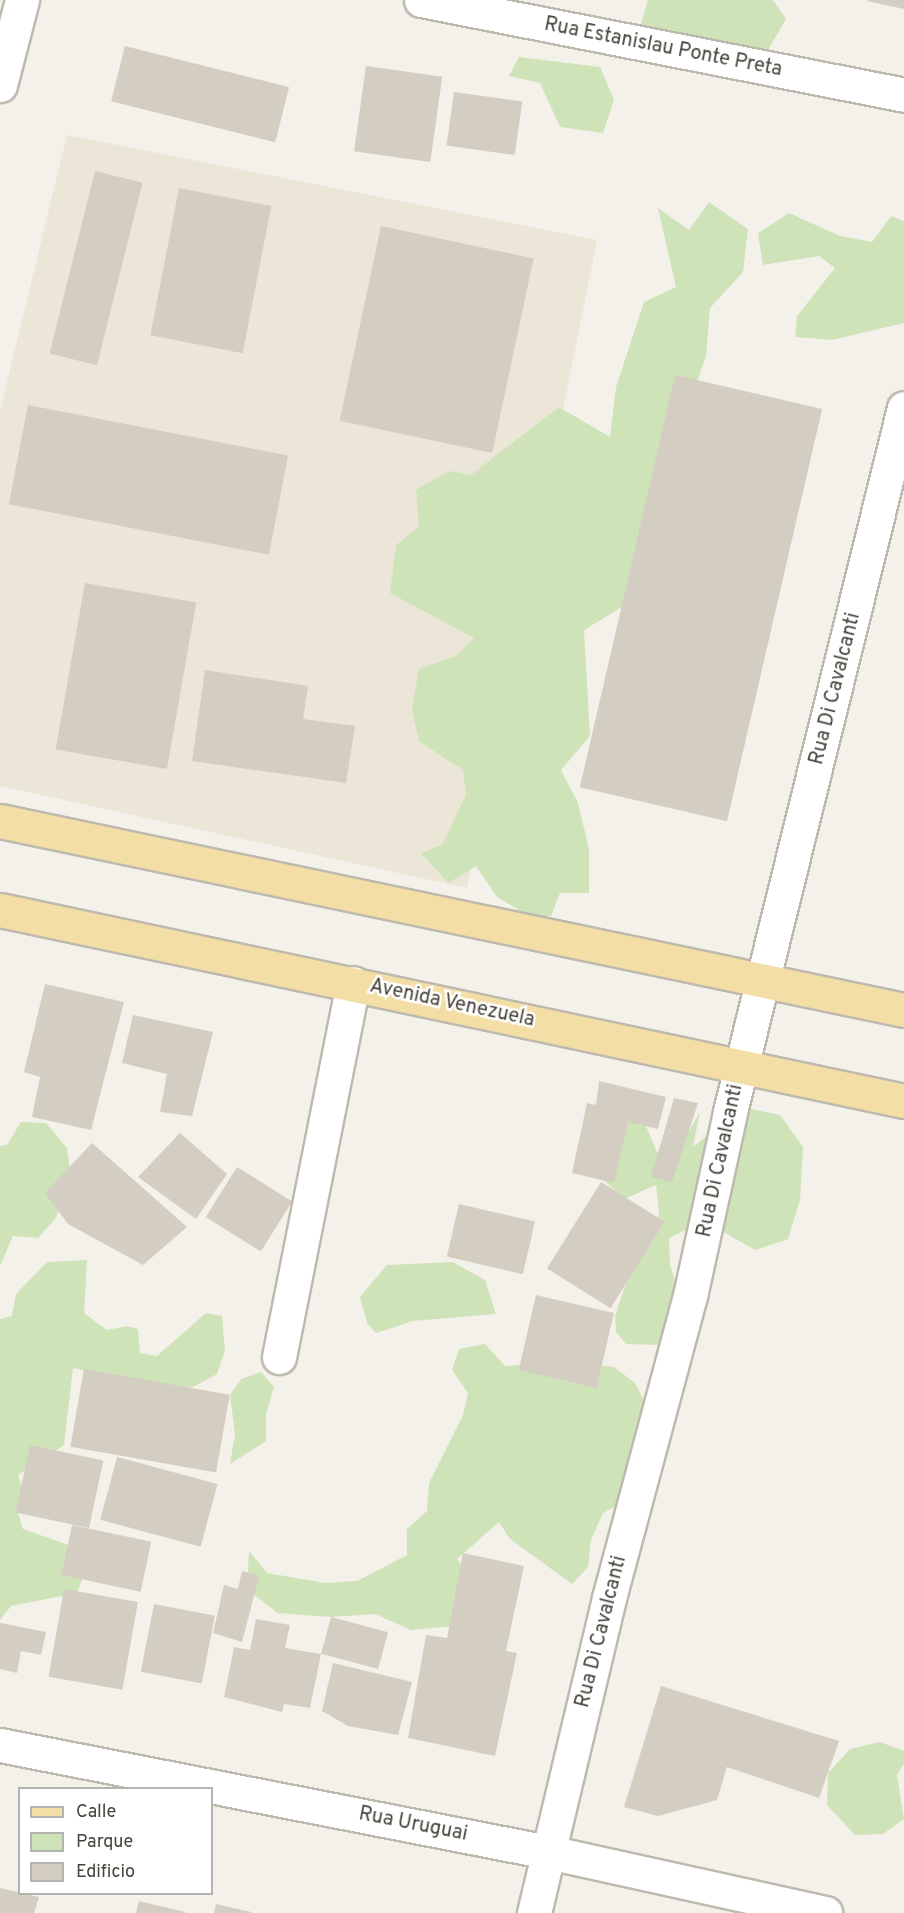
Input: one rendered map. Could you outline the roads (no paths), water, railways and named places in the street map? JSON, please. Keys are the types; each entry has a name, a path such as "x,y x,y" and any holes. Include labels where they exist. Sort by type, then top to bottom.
{"main road":[{"path":"0,821 766,979 904,1010"},
{"name":"Avenida Venezuela","path":"0,910 743,1065 904,1101"}],"street":[{"path":"0,85 22,0"},
{"name":"Rua Estanislau Ponte Preta","path":"422,0 904,95"},
{"name":"Rua Di Cavalcanti","path":"534,1913 663,1385 690,1296 743,1065 766,979 904,408"},
{"path":"279,1357 353,983"},
{"name":"Rua Uruguai","path":"0,1745 548,1852 825,1913"}]}
